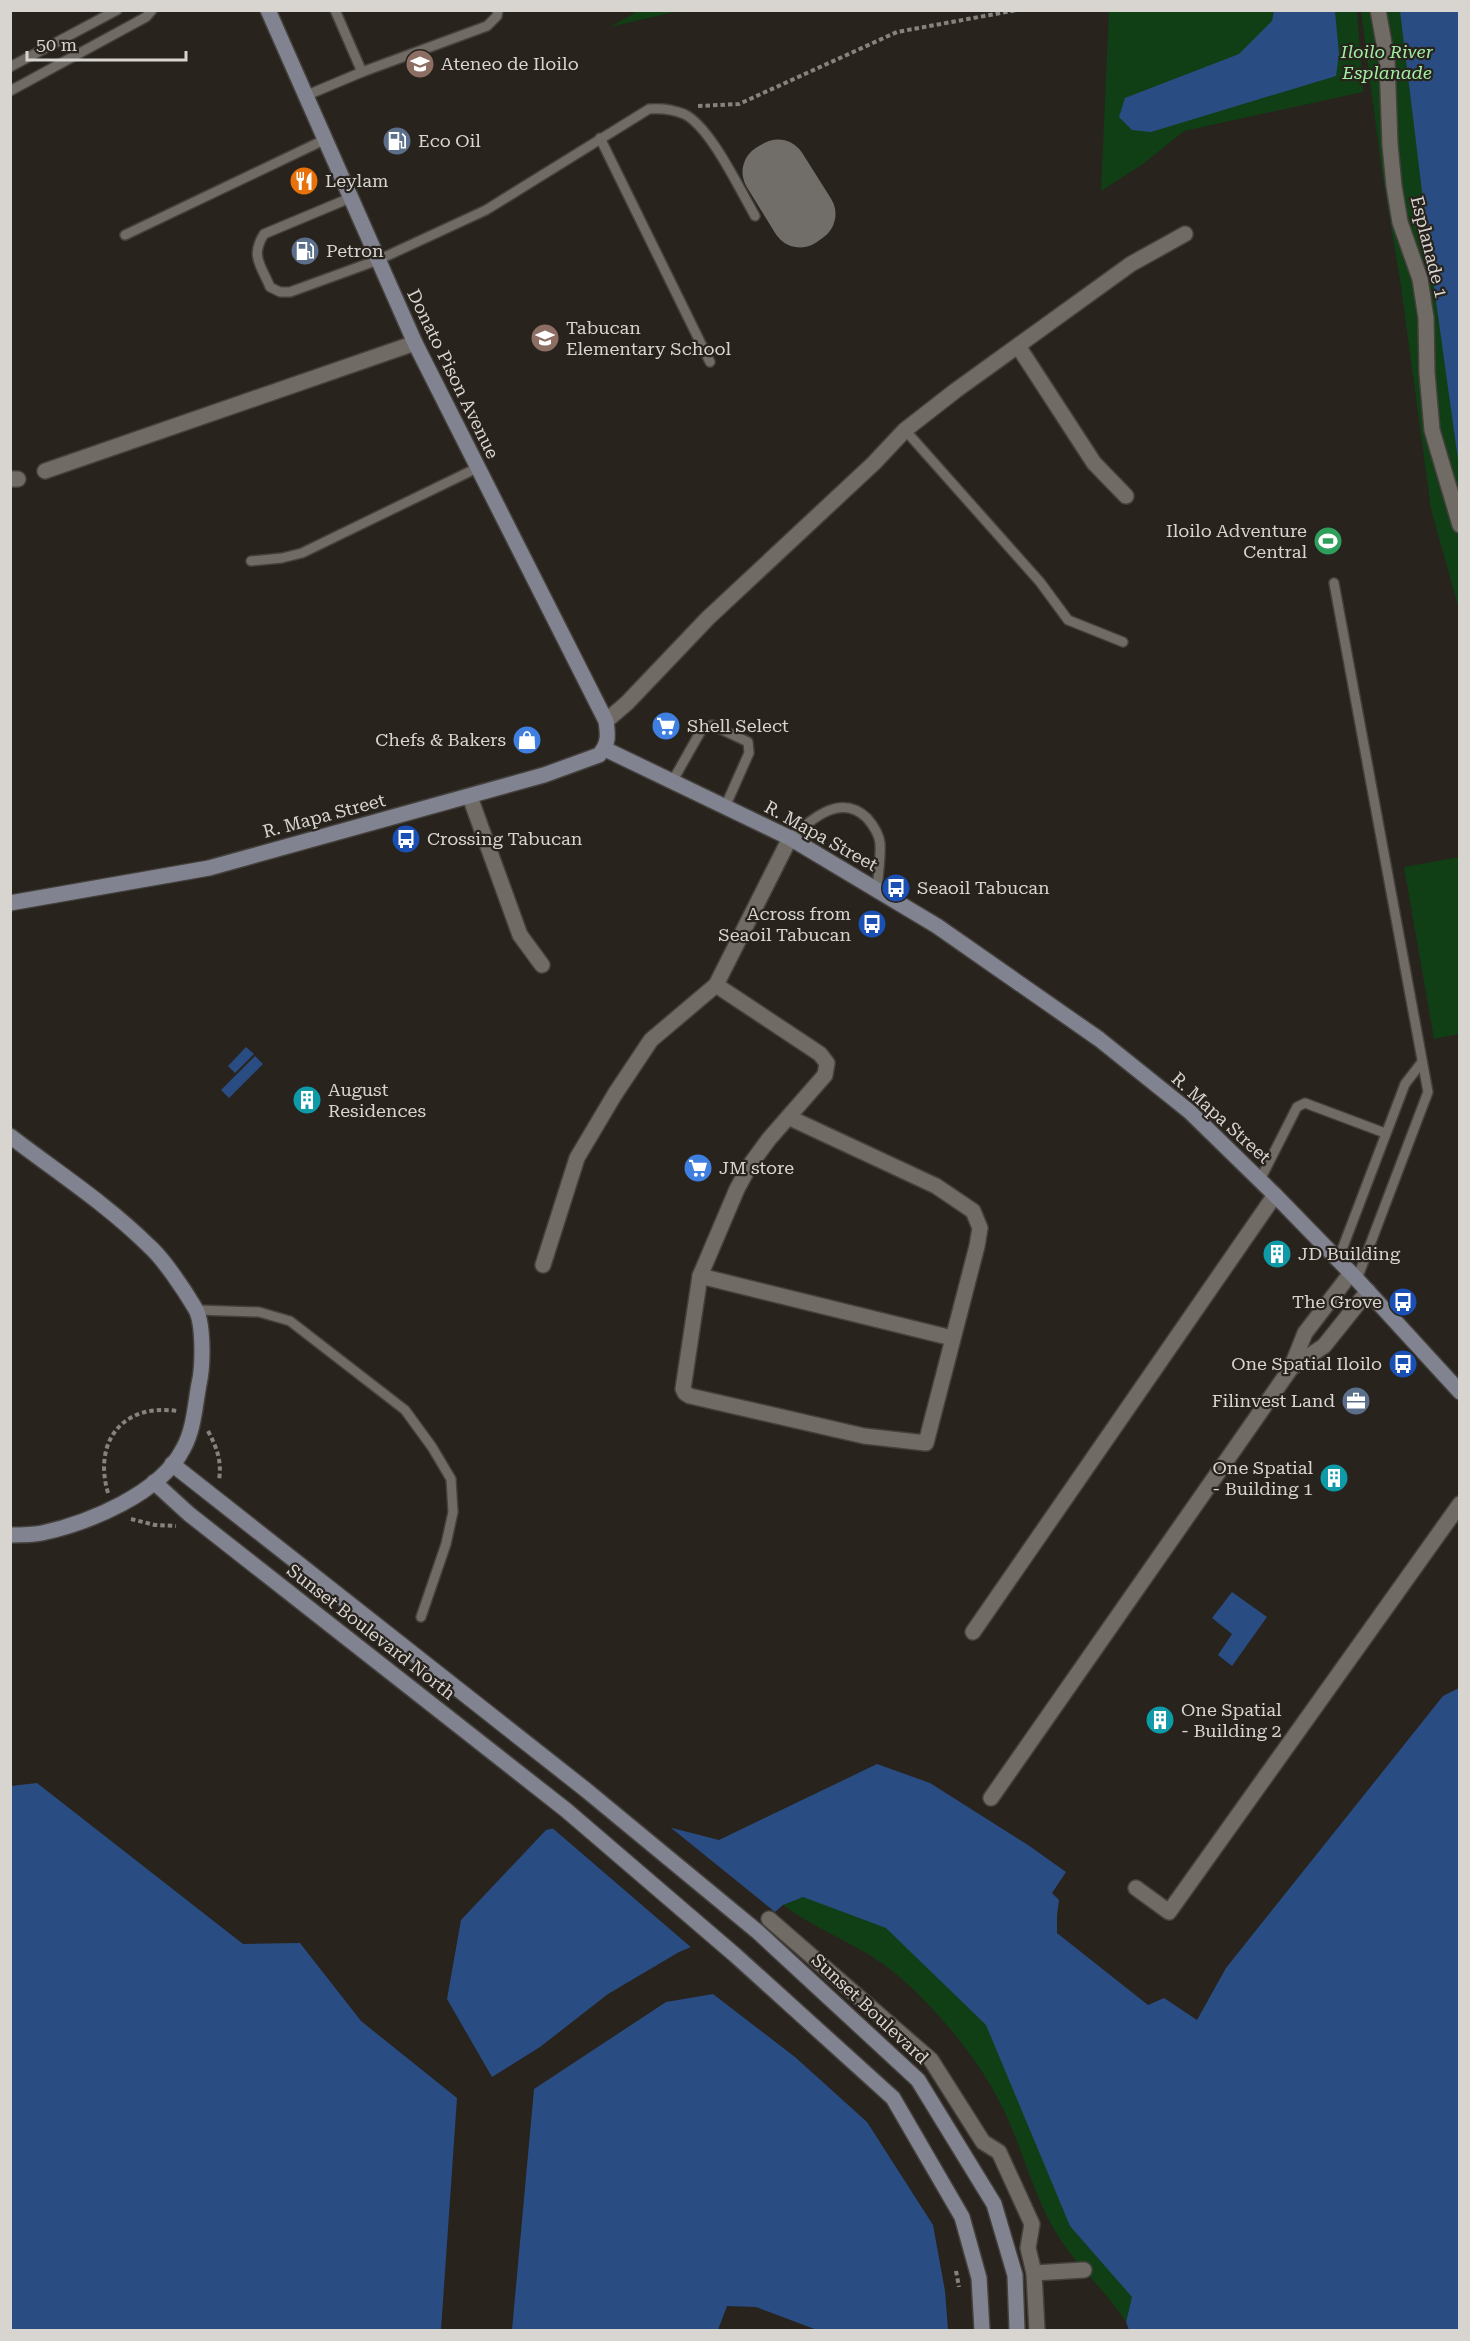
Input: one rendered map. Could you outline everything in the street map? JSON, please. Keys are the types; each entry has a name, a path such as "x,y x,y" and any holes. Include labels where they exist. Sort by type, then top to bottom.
{"main road":[{"name":"Donato Pison Avenue","path":"268,10 415,343 606,721 609,737 605,749"},
{"name":"R. Mapa Street","path":"10,903 210,868 555,771 599,755 605,749 790,838 937,926 1099,1040 1190,1112 1260,1180 1354,1276 1460,1392"},
{"path":"10,1136 151,1247 197,1310 202,1371 189,1435 183,1450 154,1482 111,1509 80,1522 40,1533 10,1535"},
{"name":"Sunset Boulevard North","path":"172,1464 586,1790"},
{"name":"Sunset Boulevard North","path":"154,1482 189,1514 566,1810 735,1955 893,2098 962,2217 979,2278 982,2331"},
{"name":"Sunset Boulevard","path":"586,1790 758,1932 918,2080 994,2204 1015,2275 1017,2331"}],"street":[{"name":"Esplanade 1","path":"1378,10 1387,60 1394,186 1400,222 1420,279 1426,318 1427,373 1432,430 1460,525"},
{"path":"606,721 627,703 708,618 874,463 905,430 955,391 1131,264 1185,234"},
{"path":"45,471 415,343"},
{"path":"1018,346 1094,463 1126,496"},
{"path":"470,796 520,935 542,966"},
{"path":"543,1265 577,1158 615,1094 651,1040 716,985 790,838"},
{"path":"716,985 820,1054 827,1063 825,1075 788,1117 750,1165 700,1276 683,1389 690,1396 864,1436 926,1443 980,1228 973,1211 936,1186 788,1117"},
{"path":"973,1632 1275,1195"},
{"path":"700,1276 952,1338"},
{"path":"991,1798 1291,1368 1305,1333 1354,1276"},
{"path":"1291,1368 1324,1346 1368,1292"},
{"path":"1136,1888 1169,1912 1460,1504"},
{"path":"770,1919 931,2060 983,2142 999,2152 1032,2224 1028,2248 1034,2273 1037,2331"},
{"path":"1034,2273 1084,2270"}],"lane":[{"path":"10,67 117,10"},
{"path":"10,91 146,17 152,10"},
{"path":"335,10 362,72"},
{"path":"305,96 362,72 487,26 497,16 498,10"},
{"path":"350,198 264,234 257,244 255,253 270,287 280,292 290,292 378,261 486,210 648,109 664,108 686,115 707,134 755,216"},
{"path":"600,138 710,362"},
{"path":"125,235 324,140"},
{"path":"905,430 1040,582 1068,620 1123,642"},
{"path":"251,561 282,558 302,553 477,468"},
{"path":"1334,584 1428,1092 1354,1276"},
{"path":"672,782 702,729 712,724 748,742 749,753 725,807"},
{"path":"790,838 828,809 846,808 864,816 877,833 880,843 877,890"},
{"path":"1338,1260 1405,1084 1422,1062"},
{"path":"1260,1180 1297,1107 1305,1103 1385,1133"},
{"path":"197,1310 259,1312 290,1321 405,1410 412,1419 451,1479 453,1512 440,1565 421,1617"}],"path":[{"path":"696,106 739,104 897,32 1017,10"},
{"path":"108,1493 103,1462 105,1447 114,1432 129,1420 145,1412 165,1409 179,1412 181,1401"},
{"path":"208,1430 218,1451 219,1482"},
{"path":"126,1522 134,1518 154,1525 177,1526"},
{"path":"955,2265 960,2296"}],"green space":[{"path":"638,10 678,11 610,27"},
{"path":"1109,11 1357,11 1363,92 1184,131 1143,164 1101,191"},
{"name":"Iloilo River Esplanade","path":"1361,11 1459,11 1459,609 1431,509"},
{"path":"1459,857 1459,1034 1434,1039 1404,867"},
{"path":"803,1897 885,1912 988,2019 1132,2297 1126,2322 1109,2298 1070,2253 1054,2229 1041,2204 1001,2104 964,2046 918,1994 888,1968 783,1905"}],"water":[{"path":"1274,11 1335,11 1339,54 1336,76 1151,132 1132,130 1119,117 1125,98 1239,54 1272,21"},
{"path":"1400,11 1459,11 1459,467 1431,265"},
{"path":"246,1047 254,1054 235,1073 228,1066"},
{"path":"255,1056 263,1064 229,1098 221,1090"},
{"path":"1232,1592 1267,1617 1232,1666 1218,1655 1232,1634 1212,1618"},
{"path":"1459,1688 1459,2330 1129,2330 1126,2322 1132,2297 1070,2226 986,2025 886,1928 803,1897 783,1905 775,1912 679,1952 608,1994 540,2047 492,2077 447,1999 461,1920 546,1830 617,1814 719,1840 877,1764 930,1783 1066,1872 1052,1893 1059,1900 1057,1933 1148,2005 1164,1998 1197,2020 1226,1968 1443,1696"},
{"path":"37,1783 243,1944 300,1943 361,2021 457,2098 441,2330 11,2330 11,1786"},
{"path":"713,1994 795,2057 867,2122 933,2225 945,2291 948,2330 817,2330 756,2307 727,2306 718,2330 512,2330 534,2089 666,2002"}],"pier":[{"path":"617,1811 665,1823 775,1912 771,1917 693,1949 550,1826"}],"taxiway":[{"path":"778,168 807,214 800,219 771,172 778,168"}],"place":[{"name":"Ateneo de Iloilo","path":"420,64"},
{"name":"Eco Oil","path":"397,141"},
{"name":"Leylam","path":"304,181"},
{"name":"Petron","path":"305,251"},
{"name":"Tabucan Elementary School","path":"545,338"},
{"name":"Iloilo Adventure Central","path":"1328,541"},
{"name":"Shell Select","path":"666,726"},
{"name":"Chefs & Bakers","path":"527,740"},
{"name":"Crossing Tabucan","path":"406,839"},
{"name":"Seaoil Tabucan","path":"896,888"},
{"name":"Across from Seaoil Tabucan","path":"872,924"},
{"name":"August Residences","path":"307,1100"},
{"name":"JM store","path":"698,1168"},
{"name":"JD Building","path":"1277,1254"},
{"name":"The Grove","path":"1403,1302"},
{"name":"One Spatial Iloilo","path":"1403,1364"},
{"name":"Filinvest Land","path":"1356,1401"},
{"name":"One Spatial - Building 1","path":"1334,1478"},
{"name":"One Spatial - Building 2","path":"1160,1720"}]}
